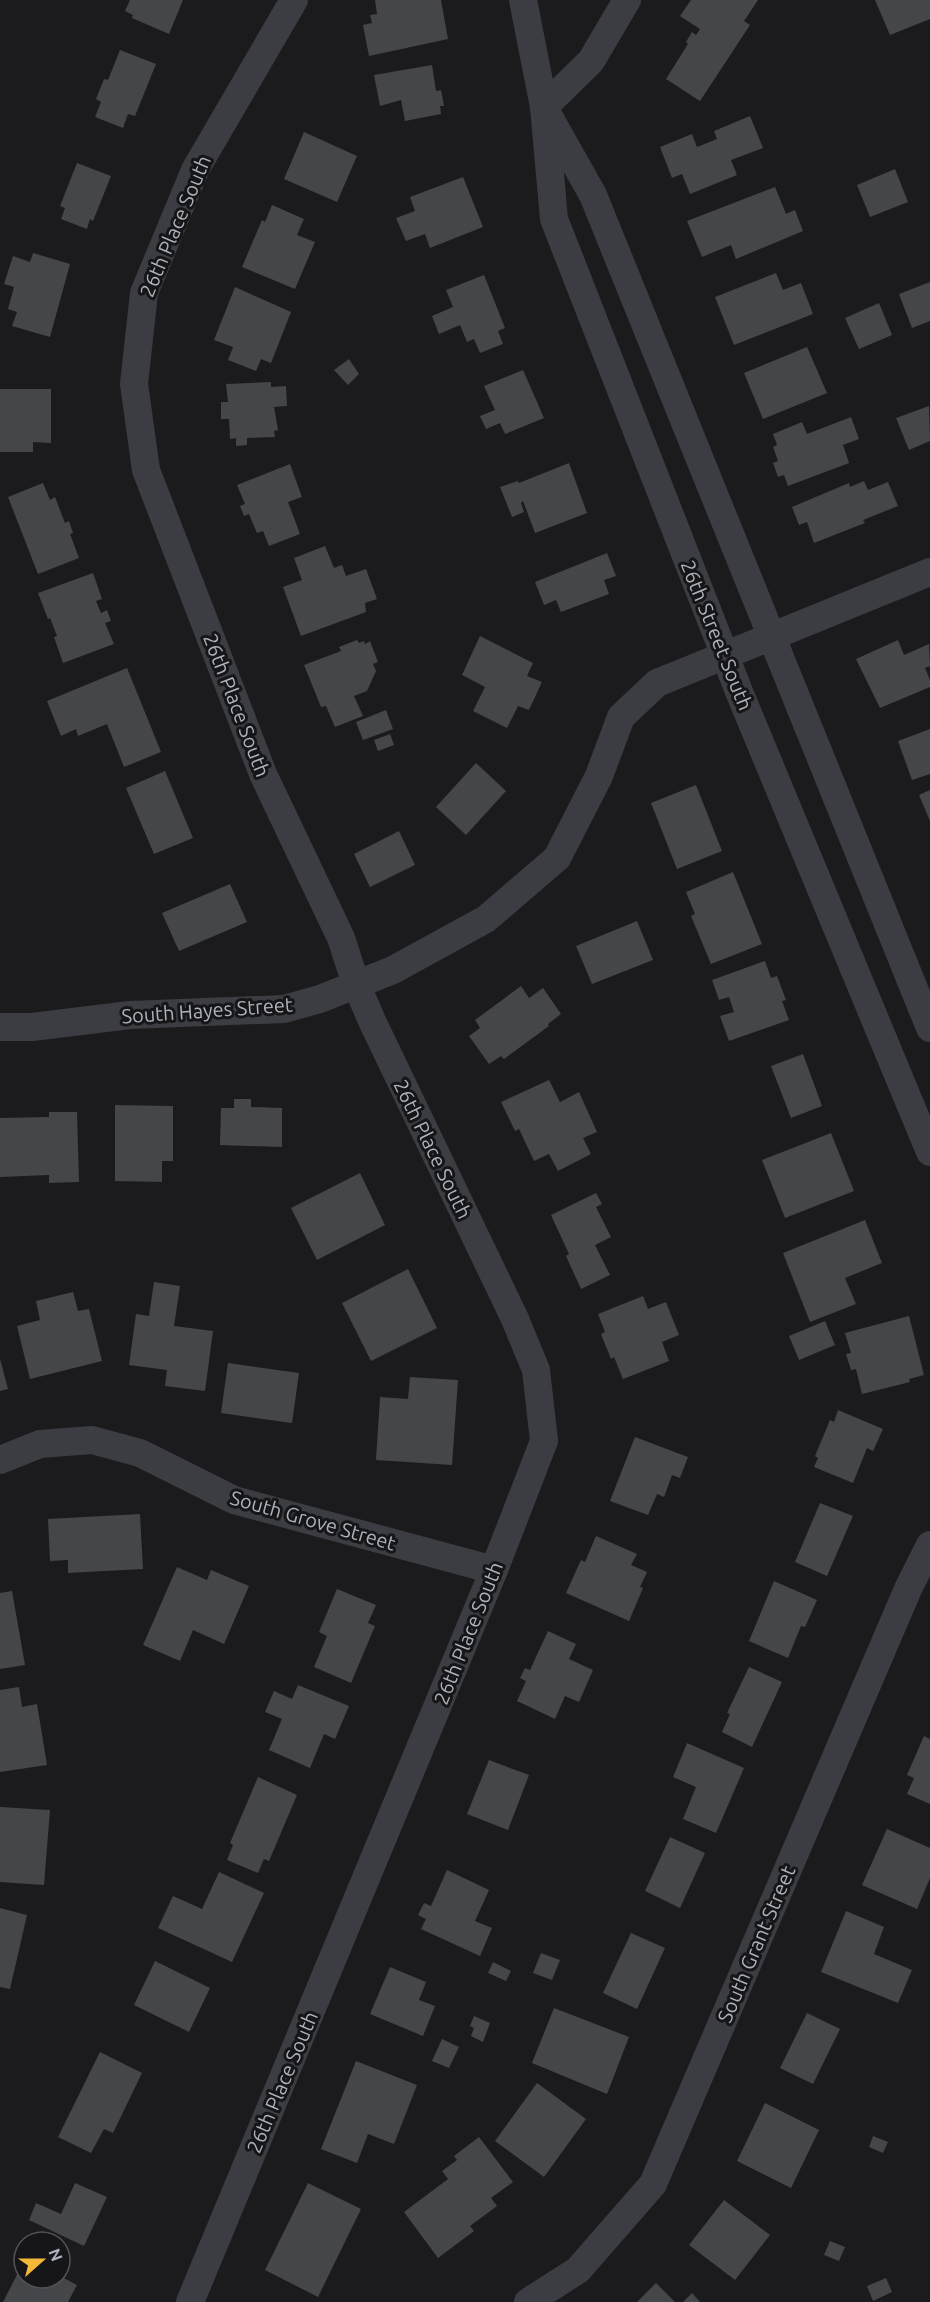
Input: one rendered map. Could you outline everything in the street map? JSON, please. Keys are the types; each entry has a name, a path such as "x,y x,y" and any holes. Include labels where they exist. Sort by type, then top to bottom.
{"street":[{"name":"26th Place South","path":"190,2302 494,1570 544,1441 536,1370 515,1319 356,984 341,938 263,774 146,470 134,384 144,293 195,170 294,0"},
{"name":"26th Street South","path":"522,0 544,107 554,219 725,657 930,1152"},
{"path":"544,107 591,62 627,0"},
{"name":"26th Street South","path":"544,107 593,195 930,1028"},
{"name":"South Hayes Street","path":"0,1027 32,1027 130,1015 284,1009 320,999 393,970 486,919 557,858 599,776 621,717 657,683 930,572"},
{"name":"South Grove Street","path":"0,1460 40,1444 92,1440 140,1452 234,1500 494,1570"},
{"name":"South Grant Street","path":"528,2302 578,2270 653,2184 903,1600 930,1545"}],"building":[{"path":"130,0 183,0 169,34 132,18 133,15 125,11"},
{"path":"375,0 441,0 448,39 369,56 363,25 372,23 370,15 377,14"},
{"path":"691,0 758,0 744,21 750,25 700,101 666,79 688,44 686,42 692,32 696,35 700,29 680,16"},
{"path":"875,0 930,0 930,19 890,35"},
{"path":"120,50 156,64 135,116 128,114 123,128 95,117 101,102 96,99 104,79 108,80"},
{"path":"432,65 436,91 441,90 444,106 440,106 441,114 405,121 401,100 380,106 374,75"},
{"path":"750,116 763,148 731,160 737,175 690,194 682,174 672,178 660,147 692,134 697,147 717,139 714,131"},
{"path":"304,132 357,156 337,202 284,179"},
{"path":"77,163 111,176 93,221 90,219 87,229 61,219 65,208 60,206"},
{"path":"895,169 908,202 870,217 857,185"},
{"path":"463,177 483,227 430,248 425,234 406,241 396,218 415,211 410,197"},
{"path":"775,187 786,214 795,210 803,231 736,259 731,245 702,257 687,221"},
{"path":"272,205 304,219 297,235 315,242 295,289 242,267 262,220 265,222"},
{"path":"33,253 70,264 50,337 12,326 17,312 8,309 14,287 4,284 13,256 30,262"},
{"path":"776,273 783,290 801,283 813,314 734,345 715,297"},
{"path":"484,275 505,328 498,331 503,344 480,353 474,339 467,342 460,325 439,334 432,316 453,307 446,290"},
{"path":"930,282 930,321 912,328 899,294"},
{"path":"235,287 291,312 271,363 261,359 256,371 228,360 233,347 214,340"},
{"path":"879,303 892,335 859,349 845,318"},
{"path":"807,347 827,393 763,419 744,373"},
{"path":"349,359 359,374 348,385 334,370"},
{"path":"523,370 544,418 505,434 500,423 486,429 480,416 495,410 484,386"},
{"path":"271,382 271,387 286,386 287,406 274,407 278,430 274,431 275,437 247,438 247,445 236,446 236,438 230,439 229,419 221,419 221,402 228,402 226,384"},
{"path":"0,389 51,389 51,443 33,442 33,452 0,452"},
{"path":"929,406 930,441 909,450 896,418"},
{"path":"851,417 859,439 843,445 849,463 788,486 784,475 778,477 773,463 778,461 773,447 777,445 773,434 802,422 807,434"},
{"path":"569,463 587,513 535,533 523,501 521,503 524,512 512,517 500,487 518,481 519,483"},
{"path":"290,464 302,497 288,502 300,534 269,546 263,531 257,533 249,514 244,516 240,506 245,504 237,485"},
{"path":"864,481 868,490 888,482 898,506 863,520 865,523 814,543 807,522 799,525 792,507 849,483 850,487"},
{"path":"43,483 50,500 55,497 65,523 69,521 73,533 70,534 79,558 38,574 8,497"},
{"path":"325,546 334,568 342,565 346,576 366,569 377,599 365,603 366,612 301,636 283,587 302,580 294,558"},
{"path":"607,553 616,576 604,580 609,594 561,612 556,600 544,605 535,582"},
{"path":"93,573 102,599 96,601 101,613 107,610 111,621 105,623 114,644 63,663 54,637 57,636 38,593"},
{"path":"480,636 533,663 527,676 542,682 529,710 518,706 507,728 473,711 485,687 462,675"},
{"path":"357,640 359,643 364,641 365,644 370,641 378,662 373,664 376,671 367,691 354,696 363,716 335,727 326,706 321,707 304,665 341,651 339,647"},
{"path":"898,640 904,655 929,644 930,666 925,668 930,687 880,708 856,659"},
{"path":"127,668 161,752 124,767 107,724 78,736 76,729 61,736 47,701"},
{"path":"386,710 393,729 363,740 356,722"},
{"path":"930,729 930,774 912,780 898,741"},
{"path":"390,734 394,745 378,751 374,740"},
{"path":"476,763 506,791 466,835 436,807"},
{"path":"165,771 193,838 154,854 126,788"},
{"path":"696,785 722,851 677,869 651,803"},
{"path":"930,790 930,821 919,795"},
{"path":"399,831 415,865 370,887 354,854"},
{"path":"733,872 762,944 711,964 691,916 695,914 686,892"},
{"path":"230,884 247,922 179,951 162,913"},
{"path":"637,921 653,960 592,984 576,946"},
{"path":"765,961 771,978 777,976 786,1000 782,1001 789,1020 729,1041 720,1016 734,1012 729,997 719,1000 712,980"},
{"path":"521,986 529,998 543,988 561,1014 548,1024 549,1026 504,1059 501,1056 489,1064 469,1036 480,1028 475,1020"},
{"path":"803,1054 822,1106 791,1118 771,1066"},
{"path":"549,1080 560,1102 579,1092 597,1132 583,1138 591,1154 558,1171 549,1154 534,1161 519,1129 515,1131 501,1102"},
{"path":"234,1099 251,1099 251,1107 282,1108 282,1147 220,1145 221,1108 234,1108"},
{"path":"115,1105 173,1106 173,1161 162,1161 162,1182 115,1181"},
{"path":"49,1112 77,1112 79,1182 49,1183 49,1175 0,1177 0,1118 49,1117"},
{"path":"831,1133 854,1191 785,1218 762,1160"},
{"path":"360,1173 385,1225 317,1260 291,1208"},
{"path":"596,1193 602,1204 596,1207 611,1237 595,1245 610,1275 581,1289 566,1256 569,1254 551,1215"},
{"path":"865,1220 882,1263 845,1278 856,1304 810,1322 783,1253"},
{"path":"408,1269 437,1328 371,1361 342,1303"},
{"path":"154,1282 180,1286 174,1326 213,1331 205,1391 165,1386 167,1370 129,1365 136,1314 149,1316"},
{"path":"73,1292 78,1311 89,1309 102,1361 30,1379 17,1326 40,1320 36,1301"},
{"path":"643,1296 648,1309 666,1302 679,1335 662,1342 669,1361 623,1379 614,1357 611,1359 601,1334 605,1332 598,1314"},
{"path":"909,1316 924,1375 909,1379 910,1382 862,1394 856,1369 851,1370 846,1354 851,1353 845,1333"},
{"path":"825,1321 835,1345 799,1360 789,1336"},
{"path":"0,1359 8,1389 0,1391"},
{"path":"228,1363 299,1373 292,1423 221,1413"},
{"path":"410,1377 458,1380 452,1465 376,1460 380,1397 408,1399"},
{"path":"838,1410 883,1429 873,1451 867,1448 853,1483 814,1467 818,1458 815,1456 830,1420 834,1422"},
{"path":"635,1437 688,1457 680,1478 672,1475 664,1497 657,1494 648,1515 610,1501"},
{"path":"820,1503 853,1516 827,1576 795,1562"},
{"path":"140,1514 143,1569 68,1573 68,1560 50,1561 48,1519"},
{"path":"596,1536 637,1554 631,1565 647,1572 629,1621 566,1593 581,1560 585,1562"},
{"path":"177,1567 207,1580 211,1570 249,1586 224,1644 193,1630 180,1661 143,1645"},
{"path":"774,1581 817,1600 805,1627 801,1626 788,1658 749,1641"},
{"path":"337,1589 376,1605 368,1623 375,1626 351,1683 314,1667 327,1636 319,1632"},
{"path":"12,1591 25,1665 0,1669 0,1593"},
{"path":"548,1631 576,1644 569,1659 593,1670 579,1702 565,1696 555,1719 517,1701 526,1681 520,1678 525,1668 530,1670"},
{"path":"749,1667 782,1682 752,1747 722,1732 730,1714 727,1713"},
{"path":"298,1685 349,1706 335,1739 324,1734 310,1768 269,1750 282,1719 265,1712 274,1691 292,1699"},
{"path":"19,1687 22,1707 37,1704 47,1765 0,1772 0,1690"},
{"path":"924,1736 930,1739 930,1804 907,1794 914,1778 907,1775"},
{"path":"687,1743 744,1768 716,1833 683,1819 696,1787 673,1777"},
{"path":"489,1760 529,1775 508,1830 467,1814"},
{"path":"258,1777 297,1795 269,1861 264,1859 258,1873 227,1860 233,1845 230,1843"},
{"path":"0,1807 50,1810 44,1885 0,1882"},
{"path":"887,1829 930,1848 930,1878 917,1909 862,1885"},
{"path":"670,1837 705,1853 680,1908 645,1891"},
{"path":"447,1870 489,1890 475,1921 492,1928 480,1956 421,1929 426,1919 418,1915 424,1903 431,1906"},
{"path":"219,1872 264,1893 232,1962 158,1928 173,1896 202,1909"},
{"path":"0,1908 27,1915 10,1989 0,1987"},
{"path":"846,1911 884,1927 874,1954 912,1970 898,2003 821,1972"},
{"path":"631,1933 665,1948 637,2009 603,1993"},
{"path":"541,1953 560,1960 552,1980 533,1973"},
{"path":"155,1961 210,1988 189,2032 134,2005"},
{"path":"493,1962 511,1971 506,1981 488,1973"},
{"path":"390,1967 426,1982 419,2000 435,2006 423,2036 370,2014"},
{"path":"554,2008 629,2037 607,2094 532,2063"},
{"path":"807,2013 840,2029 813,2084 780,2068"},
{"path":"474,2016 490,2023 483,2042 471,2036 474,2028 470,2026"},
{"path":"442,2039 459,2047 449,2068 432,2061"},
{"path":"100,2052 142,2073 113,2133 104,2129 91,2153 58,2137"},
{"path":"356,2061 417,2085 394,2144 368,2134 357,2163 321,2149"},
{"path":"537,2083 586,2119 544,2177 495,2141"},
{"path":"765,2103 819,2130 791,2188 737,2161"},
{"path":"873,2136 888,2142 883,2153 869,2147"},
{"path":"479,2137 513,2182 491,2198 497,2206 470,2226 474,2231 438,2258 404,2212 448,2179 442,2171 457,2160 454,2156"},
{"path":"75,2183 107,2197 84,2246 72,2240 72,2230 50,2230 29,2220 36,2203 61,2214"},
{"path":"308,2183 361,2209 318,2297 265,2270"},
{"path":"724,2200 770,2235 735,2280 689,2245"},
{"path":"830,2241 845,2247 839,2261 824,2255"},
{"path":"886,2278 892,2292 873,2301 867,2286"},
{"path":"72,2282 77,2285 68,2302 3,2302 12,2284 12,2290 72,2290"},
{"path":"656,2283 675,2302 637,2302"},
{"path":"692,2293 700,2302 683,2302"}]}
